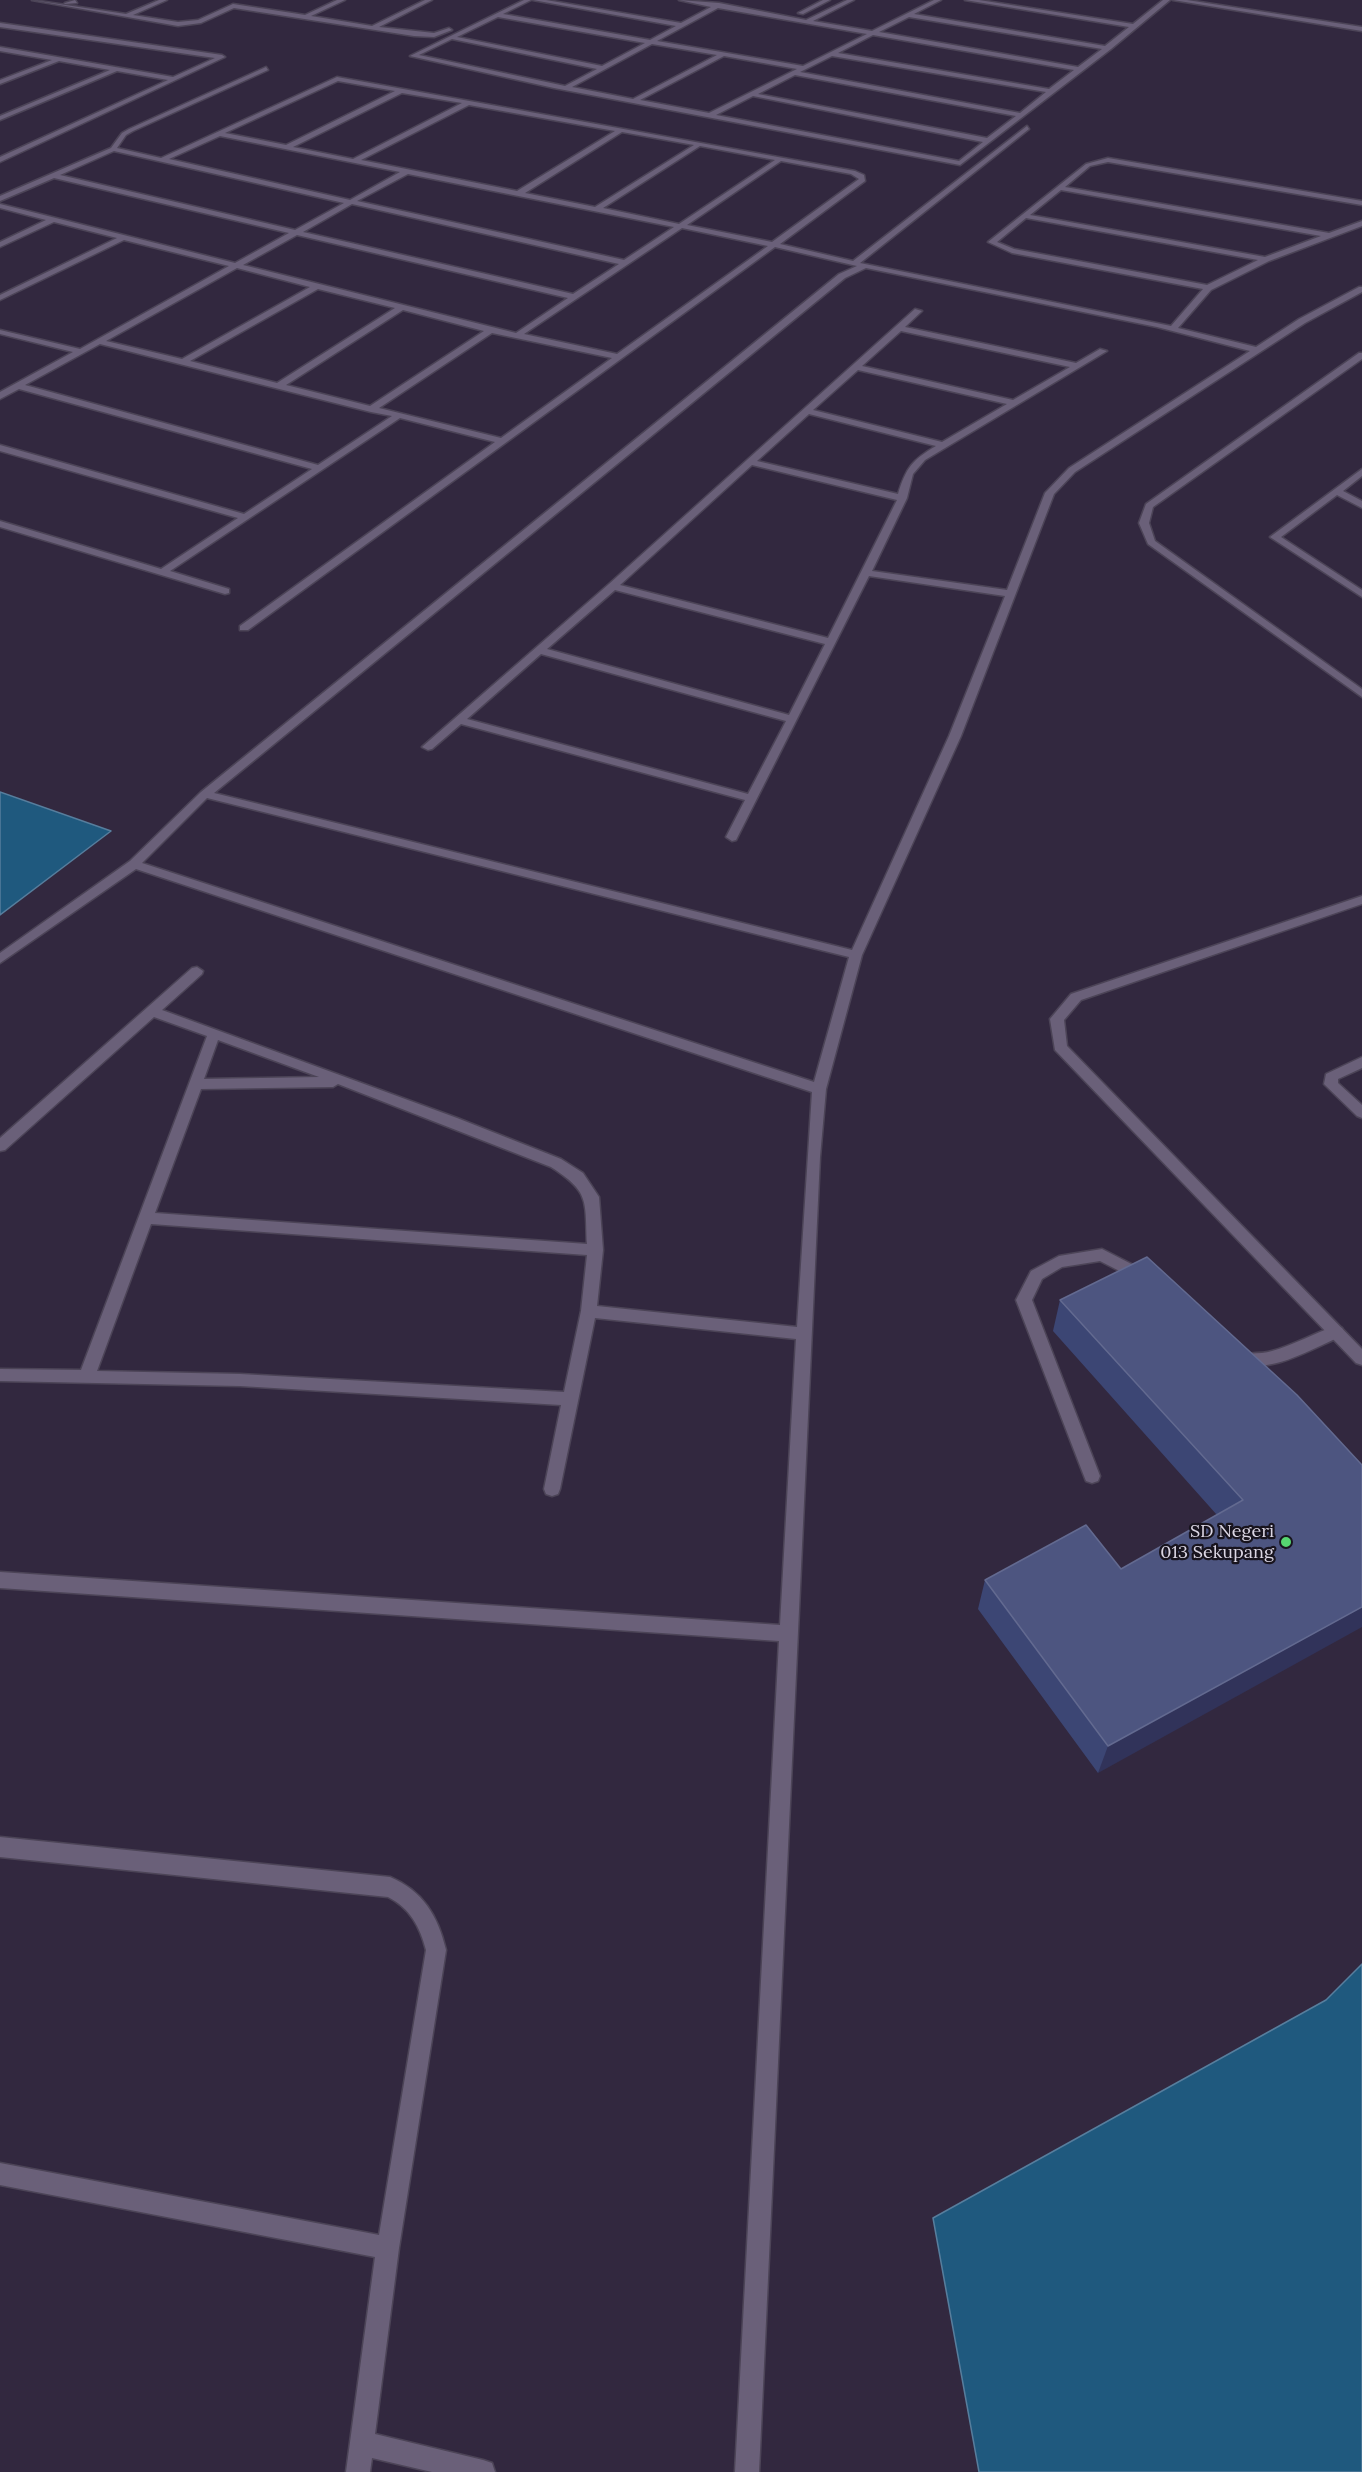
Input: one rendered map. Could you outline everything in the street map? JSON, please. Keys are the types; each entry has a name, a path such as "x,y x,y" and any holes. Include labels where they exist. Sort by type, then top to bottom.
{"street":[{"path":"35,0 190,24 248,0"},
{"path":"127,15 164,0"},
{"path":"307,16 342,0"},
{"path":"374,27 429,0"},
{"path":"528,0 413,56 709,116 960,163 1048,92 1109,48 1167,0"},
{"path":"536,0 680,25"},
{"path":"682,0 1079,69"},
{"path":"566,88 730,0"},
{"path":"791,19 827,0"},
{"path":"806,22 851,0"},
{"path":"709,116 938,0"},
{"path":"968,0 1136,26"},
{"path":"1176,0 1362,29"},
{"path":"67,4 78,1"},
{"path":"233,6 414,34 434,35 454,27"},
{"path":"496,15 803,68"},
{"path":"909,15 1109,48"},
{"path":"0,25 222,57 0,160"},
{"path":"450,37 602,68"},
{"path":"0,49 173,79"},
{"path":"636,100 723,54"},
{"path":"832,54 1048,92"},
{"path":"0,82 59,59"},
{"path":"0,118 117,69"},
{"path":"0,199 113,149 124,134 131,130 266,69"},
{"path":"795,73 1021,115"},
{"path":"162,160 337,79 697,146 853,172 862,176 863,180 244,628"},
{"path":"287,147 400,91"},
{"path":"750,94 990,141"},
{"path":"354,161 468,103"},
{"path":"854,264 1028,128"},
{"path":"518,194 620,131"},
{"path":"220,134 681,228 776,245 854,264 1173,329 1257,350"},
{"path":"595,210 697,146"},
{"path":"113,149 624,262"},
{"path":"518,335 624,262 681,228 779,160"},
{"path":"1208,288 1012,251 992,242 1088,165 1108,160 1362,203"},
{"path":"3,392 18,386 407,171"},
{"path":"53,176 298,231 574,297"},
{"path":"1059,188 1330,235"},
{"path":"0,206 491,330 620,357"},
{"path":"1025,216 1266,259"},
{"path":"0,245 54,219"},
{"path":"1173,329 1208,288 1266,259 1362,222"},
{"path":"0,298 124,237"},
{"path":"0,959 134,864 205,794 842,276 865,266"},
{"path":"183,362 317,286"},
{"path":"747,2472 778,1793 790,1634 804,1334 819,1089 856,955 955,736 1050,494 1072,470 1302,321 1362,289"},
{"path":"278,386 402,307"},
{"path":"428,747 613,586 918,311"},
{"path":"900,328 1076,366"},
{"path":"371,409 491,330"},
{"path":"0,332 79,351"},
{"path":"98,341 503,441"},
{"path":"732,837 866,573 902,498 909,473 922,458 944,444 1103,351"},
{"path":"1361,357 1149,506 1144,523 1151,542 1362,694"},
{"path":"857,367 1014,403"},
{"path":"18,386 320,468"},
{"path":"807,411 944,444"},
{"path":"164,571 398,416"},
{"path":"0,447 245,517"},
{"path":"750,462 902,498"},
{"path":"1362,472 1275,537 1362,594"},
{"path":"1337,491 1362,505"},
{"path":"0,524 225,591"},
{"path":"866,573 1010,594"},
{"path":"613,586 831,642"},
{"path":"539,650 792,719"},
{"path":"459,720 751,798"},
{"path":"205,794 856,955"},
{"path":"134,864 819,1089"},
{"path":"1362,900 1076,997 1057,1019 1060,1047 1362,1359"},
{"path":"0,1146 197,971"},
{"path":"152,1011 452,1121 556,1163 578,1177 592,1197 595,1250 589,1311 552,1489"},
{"path":"86,1378 214,1034"},
{"path":"1362,1062 1331,1077 1330,1083 1362,1113"},
{"path":"195,1084 342,1082"},
{"path":"145,1218 595,1250"},
{"path":"1092,1476 1024,1300 1036,1275 1059,1262 1102,1255 1149,1279 1157,1287"},
{"path":"589,1311 804,1334"},
{"path":"1230,1353 1245,1362 1266,1359 1336,1332"},
{"path":"0,1375 240,1380 570,1399"},
{"path":"0,1580 790,1634"},
{"path":"0,1847 390,1887 407,1894 420,1909 432,1929 436,1950 388,2248 358,2472"},
{"path":"0,2174 388,2248"},
{"path":"362,2443 483,2472"}],"water":[{"path":"0,792 111,831 0,915"},
{"path":"1362,1964 1362,2472 979,2472 933,2218 1326,2000"}],"building":[{"name":"SD Negeri 013 Sekupang","path":"1147,1257 1297,1395 1362,1465 1362,1607 1108,1746 985,1580 1086,1525 1121,1569 1243,1500 1060,1300"}],"place":[{"name":"SD Negeri 013 Sekupang","path":"1286,1542"}]}
